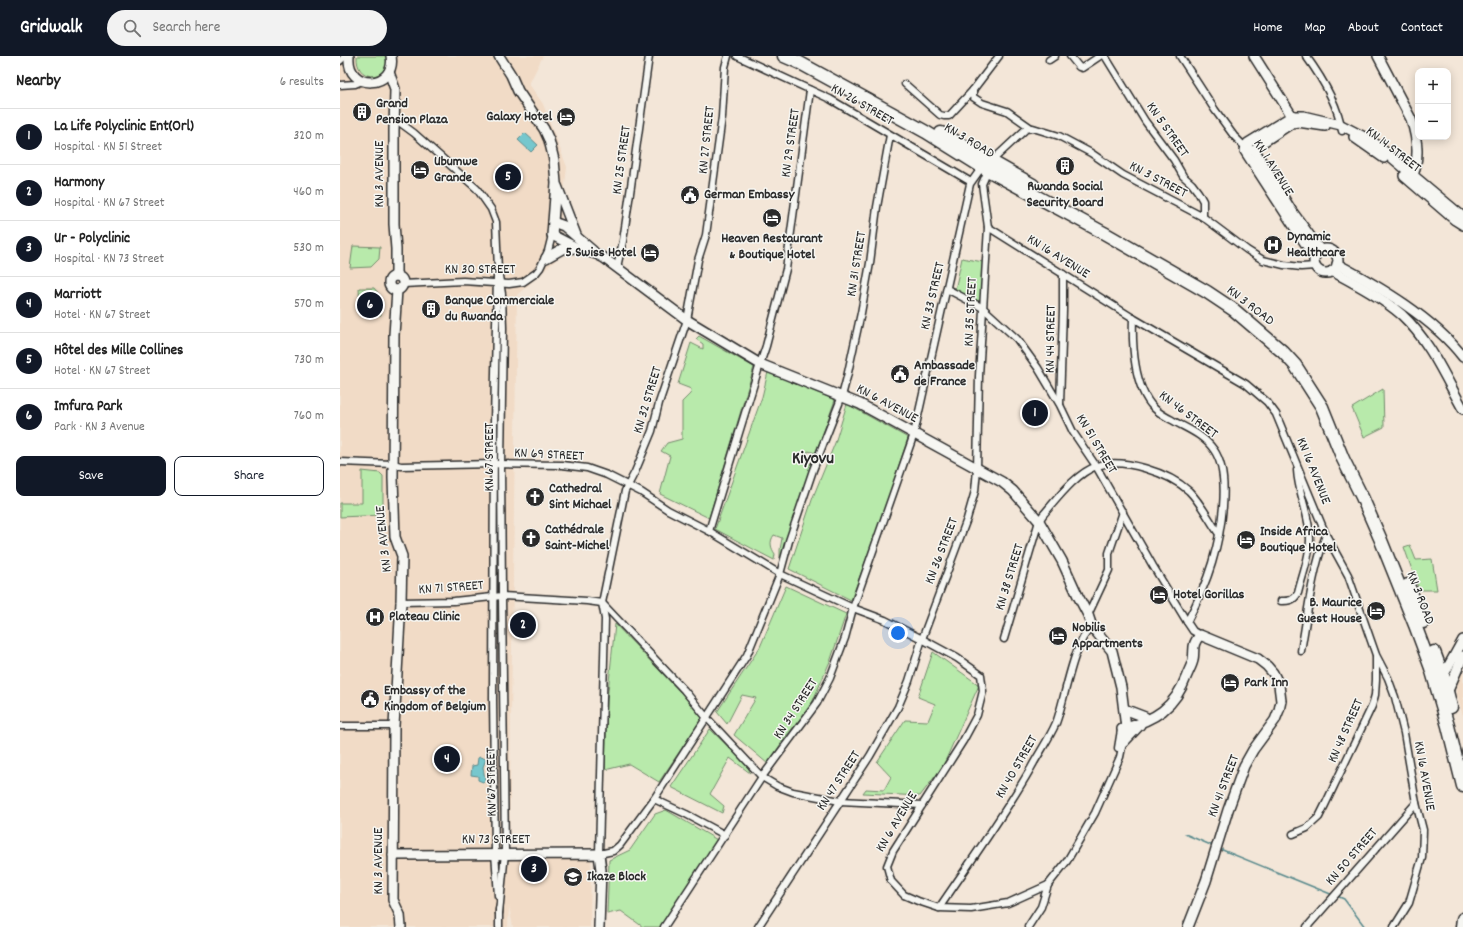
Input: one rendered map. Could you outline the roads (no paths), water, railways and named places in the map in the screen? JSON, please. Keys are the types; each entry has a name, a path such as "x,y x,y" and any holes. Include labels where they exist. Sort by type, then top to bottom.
{"highway":[{"name":"KN 3 ROAD","path":"784,56 800,63 926,132 990,163 1104,234 1207,292 1234,310 1283,352 1295,366 1322,407 1343,459 1362,497 1397,579 1431,668 1448,726 1463,786"},
{"name":"KN 3 ROAD","path":"803,56 1210,287 1266,327 1295,355 1330,407 1388,535 1443,676 1463,753"},
{"path":"1462,927 1463,920"}],"main road":[{"path":"349,56 351,70 355,76 362,81 372,82 379,81 389,72 392,66 392,56"},
{"path":"499,56 511,75 518,91 544,129 554,160 556,183 552,235"},
{"path":"1254,56 1294,119"},
{"path":"1378,56 1411,119 1414,128 1418,162 1412,179"},
{"name":"KN 3 AVENUE","path":"389,72 395,89 394,224 396,276 401,278 394,335 395,402 393,464 395,537 402,556 394,726 393,900 400,915 401,927"},
{"name":"KN 14 STREET","path":"1294,119 1303,116 1341,128 1463,217"},
{"path":"1246,146 1248,143 1294,119"},
{"path":"1255,151 1256,147 1287,126 1294,119"},
{"name":"KN 1 AVENUE","path":"1246,146 1246,153 1307,246 1318,253"},
{"name":"KN 1 AVENUE","path":"1255,151 1318,253"},
{"name":"KN 14 STREET","path":"1412,179 1455,220 1463,225"},
{"path":"556,183 576,235"},
{"name":"KN 6 AVENUE","path":"554,222 564,226 596,254 617,267 687,320 760,364 860,404 977,470 1002,482 1013,491 1039,521 1062,561 1088,615 1092,627 1112,652 1121,687 1124,709 1123,726"},
{"name":"KN 6 AVENUE","path":"552,235 579,249 596,254"},
{"path":"546,258 562,249 579,249"},
{"path":"1328,249 1335,253 1338,260 1335,268 1329,272 1321,272 1315,266 1314,262 1318,253 1328,249"},
{"path":"1335,268 1368,281 1397,300 1441,334 1463,357"},
{"path":"1335,268 1402,316 1422,338 1434,356 1463,410"},
{"path":"1123,743 1144,719 1166,704 1173,702 1182,690 1193,660 1194,641 1200,635"},
{"name":"KN 41 STREET","path":"1188,927 1206,881 1228,810 1244,766 1253,750 1275,720 1281,700 1281,689 1277,680 1273,673 1263,663 1258,659 1200,635"},
{"path":"1443,676 1463,640"},
{"name":"KN 6 AVENUE","path":"1103,642 1108,652 1123,726"},
{"path":"1447,693 1463,656"},
{"path":"1124,709 1144,719"},
{"path":"1123,726 1144,719"},
{"name":"KN 73 STREET","path":"393,855 495,853 598,854"},
{"path":"598,854 601,870 600,927"}],"street":[{"path":"340,61 345,56"},
{"name":"KN 25 STREET","path":"617,267 628,210 649,56"},
{"name":"KN 27 STREET","path":"687,320 698,260 706,235 722,117 725,68 728,56"},
{"name":"KN 26 STREET","path":"737,56 830,99 890,136 971,182"},
{"path":"905,84 940,115 949,116 973,90 999,56"},
{"path":"1049,60 1055,56"},
{"path":"1070,56 1080,68 1100,56"},
{"name":"KN 5 STREET","path":"1105,56 1145,121 1174,160 1183,176 1198,192 1203,202 1203,217"},
{"name":"KN 1 AVENUE","path":"1180,56 1234,136 1246,146"},
{"path":"1306,56 1331,99 1341,128"},
{"path":"340,85 355,84 362,81"},
{"name":"KN 29 STREET","path":"709,531 766,346 786,269 810,90"},
{"path":"973,90 973,97 982,103 1007,111 1030,128"},
{"name":"KN 67 STREET","path":"395,119 439,154 483,196 491,209 496,222 498,270 496,327 502,596 505,853 499,913"},
{"path":"988,227 982,189 990,163 1026,129 1030,128"},
{"name":"KN 3 STREET","path":"1030,128 1059,136 1091,153 1123,175 1203,217 1263,260 1289,266 1308,268 1315,266"},
{"name":"KN 31 STREET","path":"598,854 614,850 620,845 654,799 707,718 747,655 780,574 789,541 813,470 842,396 861,313 870,263 877,207 890,136"},
{"path":"1246,146 1255,151"},
{"name":"KN 33 STREET","path":"914,434 971,182 990,163"},
{"name":"KN 16 AVENUE","path":"988,227 1133,318 1246,384 1267,402 1276,414 1326,535 1348,575 1376,655 1388,678 1395,697 1404,733 1416,803 1423,830 1422,858 1409,903 1394,927"},
{"name":"KN 35 STREET","path":"977,470 979,376 988,227"},
{"name":"KN 30 STREET","path":"400,287 463,281 516,284 530,278 536,273 546,258 552,235"},
{"name":"KN 44 STREET","path":"1060,404 1063,274"},
{"name":"KN 67 STREET","path":"498,283 503,328 493,596 495,853 499,913"},
{"name":"KN 51 STREET","path":"947,289 983,308 1017,339 1038,368 1060,404 1073,432 1096,466 1187,622 1193,631 1200,635"},
{"name":"KN 46 STREET","path":"1133,318 1133,349 1144,395 1159,412 1191,429 1206,441 1214,450 1222,469 1222,517 1219,534 1212,564 1187,622"},
{"name":"KN 32 STREET","path":"602,603 625,492 636,472 652,431 659,403 687,320"},
{"path":"496,327 503,328"},
{"name":"KN 34 STREET","path":"664,927 762,777 817,703 830,678 914,434"},
{"name":"KN 69 STREET","path":"340,462 393,464 401,466 498,464 562,465 587,468 607,475 641,492 668,510 709,531"},
{"path":"1039,521 1080,476 1096,466 1110,464 1154,471 1173,479 1194,496 1219,534"},
{"path":"1281,601 1295,599 1298,593 1310,540 1308,521 1298,482 1296,464"},
{"name":"KN 36 STREET","path":"922,639 967,519 975,491 977,470"},
{"path":"1088,615 1109,570 1109,553 1123,512"},
{"name":"KN 38 STREET","path":"1004,640 1039,521"},
{"name":"KN 6 AVENUE","path":"709,531 780,574 853,608 885,620 957,658 981,675 983,691 977,714 967,734 893,850 887,866 891,881 904,894 918,901 939,908 971,909 1008,903 1048,885 1067,861 1095,813 1120,757 1123,743 1123,726"},
{"path":"1301,651 1310,593 1319,553 1326,535"},
{"name":"KN 71 STREET","path":"401,602 454,601 502,596 602,603"},
{"path":"602,603 684,690 707,718 762,777 777,786 793,792 840,801 922,805"},
{"path":"598,854 605,620 602,603"},
{"name":"KN 40 STREET","path":"939,908 1009,806 1044,745 1056,722 1081,642 1087,631 1092,627"},
{"name":"KN 47 STREET","path":"758,927 870,756 898,707 915,665 922,639"},
{"name":"KN 48 STREET","path":"1293,834 1307,828 1319,817 1372,706 1375,695 1376,655"},
{"path":"340,726 394,726"},
{"name":"KN 6 AVENUE","path":"1115,766 1123,726"},
{"path":"654,799 725,835"},
{"name":"KN 50 STREET","path":"1307,927 1416,803"},
{"path":"1028,927 1041,907 1048,885"},
{"path":"499,913 499,927"}],"water":[{"path":"525,133 538,145 531,152 518,140"},
{"path":"480,757 486,759 483,767 485,780 483,782 478,780 478,776 471,775 472,766 477,765 478,758"}],"waterway":[{"path":"1185,834 1213,846"},
{"path":"1220,849 1333,895"},
{"path":"1337,896 1344,899 1365,927"}],"place":[{"name":"Grand Pension Plaza","path":"362,112"},
{"name":"Galaxy Hotel","path":"566,117"},
{"name":"Rwanda Social Security Board","path":"1065,166"},
{"name":"Ubumwe Grande","path":"420,170"},
{"name":"Hôtel des Mille Collines","path":"508,177"},
{"name":"German Embassy","path":"690,195"},
{"name":"Heaven Restaurant & Boutique Hotel","path":"772,218"},
{"name":"Dynamic Healthcare","path":"1273,245"},
{"name":"5 Swiss Hotel","path":"650,253"},
{"name":"Imfura Park","path":"370,305"},
{"name":"Banque Commerciale du Rwanda","path":"431,309"},
{"name":"Ambassade de France","path":"900,374"},
{"name":"La Life Polyclinic Ent(Orl)","path":"1035,413"},
{"name":"Cathedral Sint Michael","path":"535,497"},
{"name":"Cathédrale Saint-Michel","path":"531,538"},
{"name":"Inside Africa Boutique Hotel","path":"1246,540"},
{"name":"Hotel Gorillas","path":"1159,595"},
{"name":"B. Maurice Guest House","path":"1376,611"},
{"name":"Plateau Clinic","path":"375,617"},
{"name":"Harmony","path":"523,625"},
{"name":"Nobilis Appartments","path":"1058,636"},
{"name":"Park Inn","path":"1230,683"},
{"name":"Embassy of the Kingdom of Belgium","path":"370,699"},
{"name":"Marriott","path":"447,759"},
{"name":"Ur - Polyclinic","path":"534,869"},
{"name":"Ikaze Block","path":"573,877"}],"district":[{"name":"Kiyovu","path":"813,459"}]}
